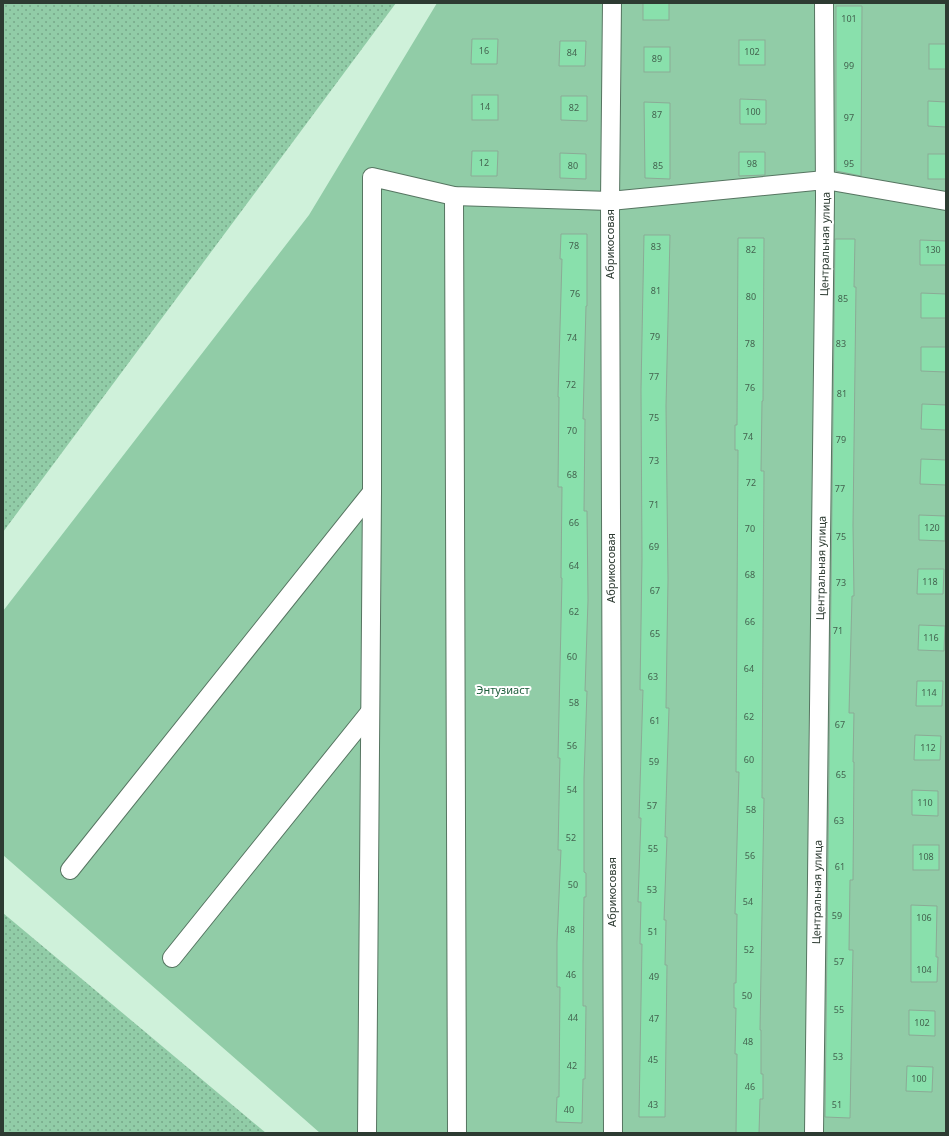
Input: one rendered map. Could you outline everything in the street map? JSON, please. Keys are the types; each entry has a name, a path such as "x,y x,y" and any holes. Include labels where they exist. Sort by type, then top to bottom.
{"street":[{"name":"Абрикосовая","path":"612,3 610,201 613,1133"},
{"name":"Центральная улица","path":"814,1133 825,180 824,3"},
{"path":"367,1133 372,492 372,177 454,196 610,201 825,180 946,200"},
{"path":"454,196 457,1133"},
{"path":"70,870 372,492"},
{"path":"172,958 370,712"}],"green space":[{"path":"3,3 396,3 3,532"},
{"name":"Энтузиаст","path":"437,3 946,3 946,1133 320,1133 3,855 3,611 309,215"},
{"path":"3,913 266,1133 3,1133"}],"building":[{"path":"643,3 669,3 669,20 643,20"},
{"path":"836,6 862,6 861,176 836,171"},
{"path":"472,39 498,39 497,64 471,64"},
{"path":"739,40 765,40 765,65 739,65"},
{"path":"560,41 586,41 585,66 559,66"},
{"path":"929,44 946,44 946,69 929,69"},
{"path":"644,47 670,47 670,72 644,72"},
{"path":"472,95 498,95 498,120 472,120"},
{"path":"561,96 587,96 587,121 561,120"},
{"path":"740,99 766,100 766,124 740,124"},
{"path":"928,101 946,102 946,127 928,126"},
{"path":"644,102 670,103 670,179 645,178"},
{"path":"472,151 498,151 497,176 471,176"},
{"path":"739,152 765,152 765,175 739,176"},
{"path":"560,153 586,154 586,179 560,178"},
{"path":"928,154 946,154 946,179 928,179"},
{"path":"561,234 587,234 587,306 583,419 585,419 584,511 587,511 588,600 584,778 584,872 586,873 586,897 584,897 583,963 583,1006 586,1006 585,1079 583,1079 582,1123 556,1122 557,1097 559,1097 560,987 557,987 557,942 561,850 558,850 560,758 558,758 562,578 562,487 558,487 558,397 562,259 560,259"},
{"path":"644,235 670,235 666,406 668,579 666,708 669,708 664,920 666,920 665,965 667,965 665,1117 639,1117 642,944 640,944 641,902 638,902 643,690 640,690 642,559 641,389"},
{"path":"738,238 764,238 761,471 764,471 762,798 764,798 760,1030 763,1099 760,1099 759,1133 736,1133 737,1054 735,1054 736,1008 734,1008 734,983 736,983 737,914 735,914 739,772 736,772 738,450 735,450 735,425 737,425"},
{"path":"835,239 855,239 854,287 856,287 853,525 854,596 852,596 849,713 854,713 853,880 850,880 849,950 853,950 850,1118 825,1117"},
{"path":"920,240 946,241 946,265 920,265"},
{"path":"921,293 946,294 946,318 921,318"},
{"path":"921,347 946,347 946,372 921,371"},
{"path":"922,404 946,405 946,430 921,429"},
{"path":"921,459 946,460 946,485 920,484"},
{"path":"919,515 945,516 945,541 919,540"},
{"path":"918,569 944,569 943,594 917,594"},
{"path":"919,625 945,626 944,651 918,650"},
{"path":"917,681 943,681 942,706 916,706"},
{"path":"915,735 941,736 940,760 914,760"},
{"path":"912,790 938,791 938,816 912,815"},
{"path":"913,845 939,845 939,870 913,870"},
{"path":"911,905 937,906 937,982 911,982"},
{"path":"909,1010 935,1011 935,1036 909,1035"},
{"path":"907,1066 933,1067 932,1092 906,1091"}]}
